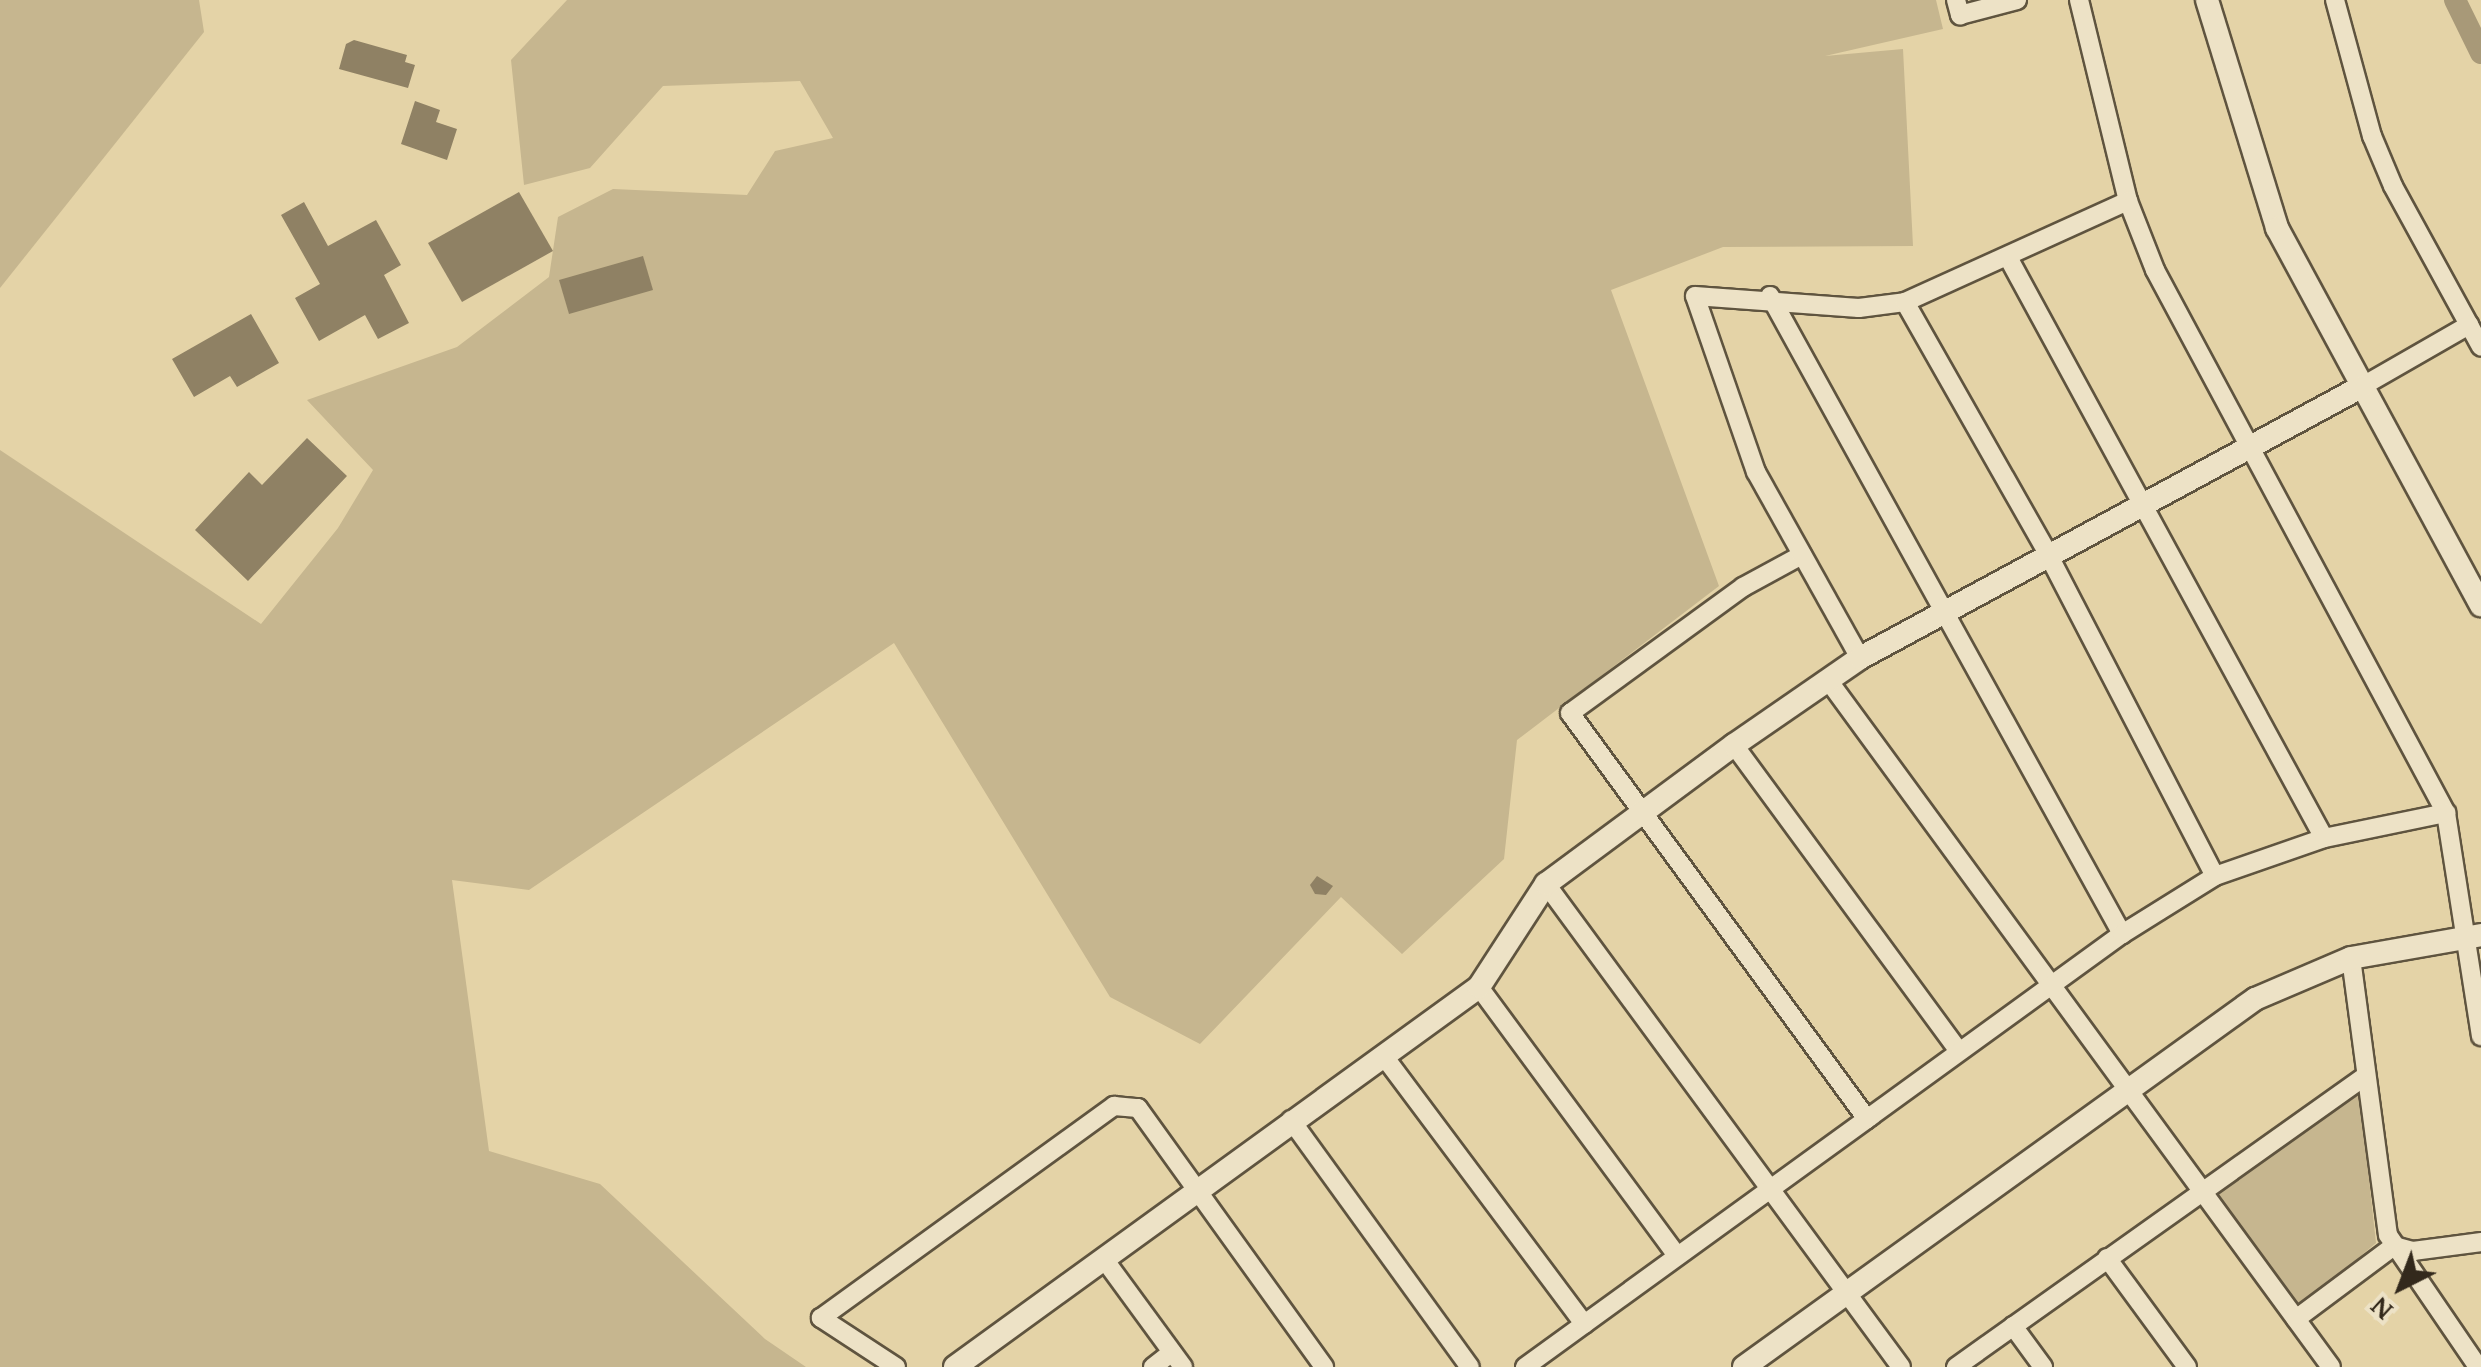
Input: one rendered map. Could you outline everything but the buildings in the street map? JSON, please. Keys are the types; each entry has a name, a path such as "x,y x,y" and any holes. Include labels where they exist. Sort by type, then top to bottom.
{"street":[{"path":"1956,0 1960,14 2017,0"},
{"path":"2079,0 2128,201 2155,270 2446,813 2476,936 2481,1036"},
{"path":"2207,0 2263,196 2361,387 2481,605"},
{"path":"2335,0 2372,136 2481,346"},
{"path":"1860,658 1756,472 1694,296 1770,296 1860,308 1905,302 2009,259 2128,201"},
{"path":"2009,259 2324,838"},
{"path":"1770,296 2122,934"},
{"path":"1905,302 2049,556 2215,876"},
{"path":"955,1367 1479,987 1546,884 1828,680 1860,658 2468,325"},
{"path":"1802,554 1743,587 1570,714 1867,1119"},
{"path":"1828,680 2129,1085 2331,1367"},
{"path":"1734,745 1959,1052"},
{"path":"1526,1367 2122,934 2215,876 2324,838 2446,813"},
{"path":"1546,884 1901,1367"},
{"path":"1744,1367 2129,1085 2255,998 2351,958 2476,936"},
{"path":"2351,958 2364,1077 2394,1246 2478,1367"},
{"path":"1479,987 1677,1256"},
{"path":"1383,1055 1584,1324"},
{"path":"1956,1367 2364,1077"},
{"path":"896,1367 821,1318 1114,1106 1138,1108 1324,1367"},
{"path":"1291,1120 1470,1367"},
{"path":"2394,1246 2413,1251 2481,1242"},
{"path":"2296,1319 2394,1246"},
{"path":"2108,1258 2187,1367"},
{"path":"1104,1259 1178,1360 1153,1367"},
{"path":"2013,1326 2043,1367"}],"shaded area":[{"path":"0,0 199,0 204,32 0,288"},
{"path":"567,0 1936,0 1943,29 1825,56 1903,49 1913,246 1723,247 1611,290 1719,586 1517,740 1504,859 1402,954 1341,897 1200,1044 1110,997 894,643 529,890 452,880 489,1151 600,1184 765,1339 806,1367 0,1367 0,450 261,624 338,528 373,470 307,400 457,347 549,277 558,217 613,189 747,195 775,151 833,138 800,81 663,86 590,168 524,185 511,60"},
{"path":"2359,1087 2376,1243 2297,1310 2213,1192"}],"waterway":[{"path":"2455,0 2481,53"}]}
